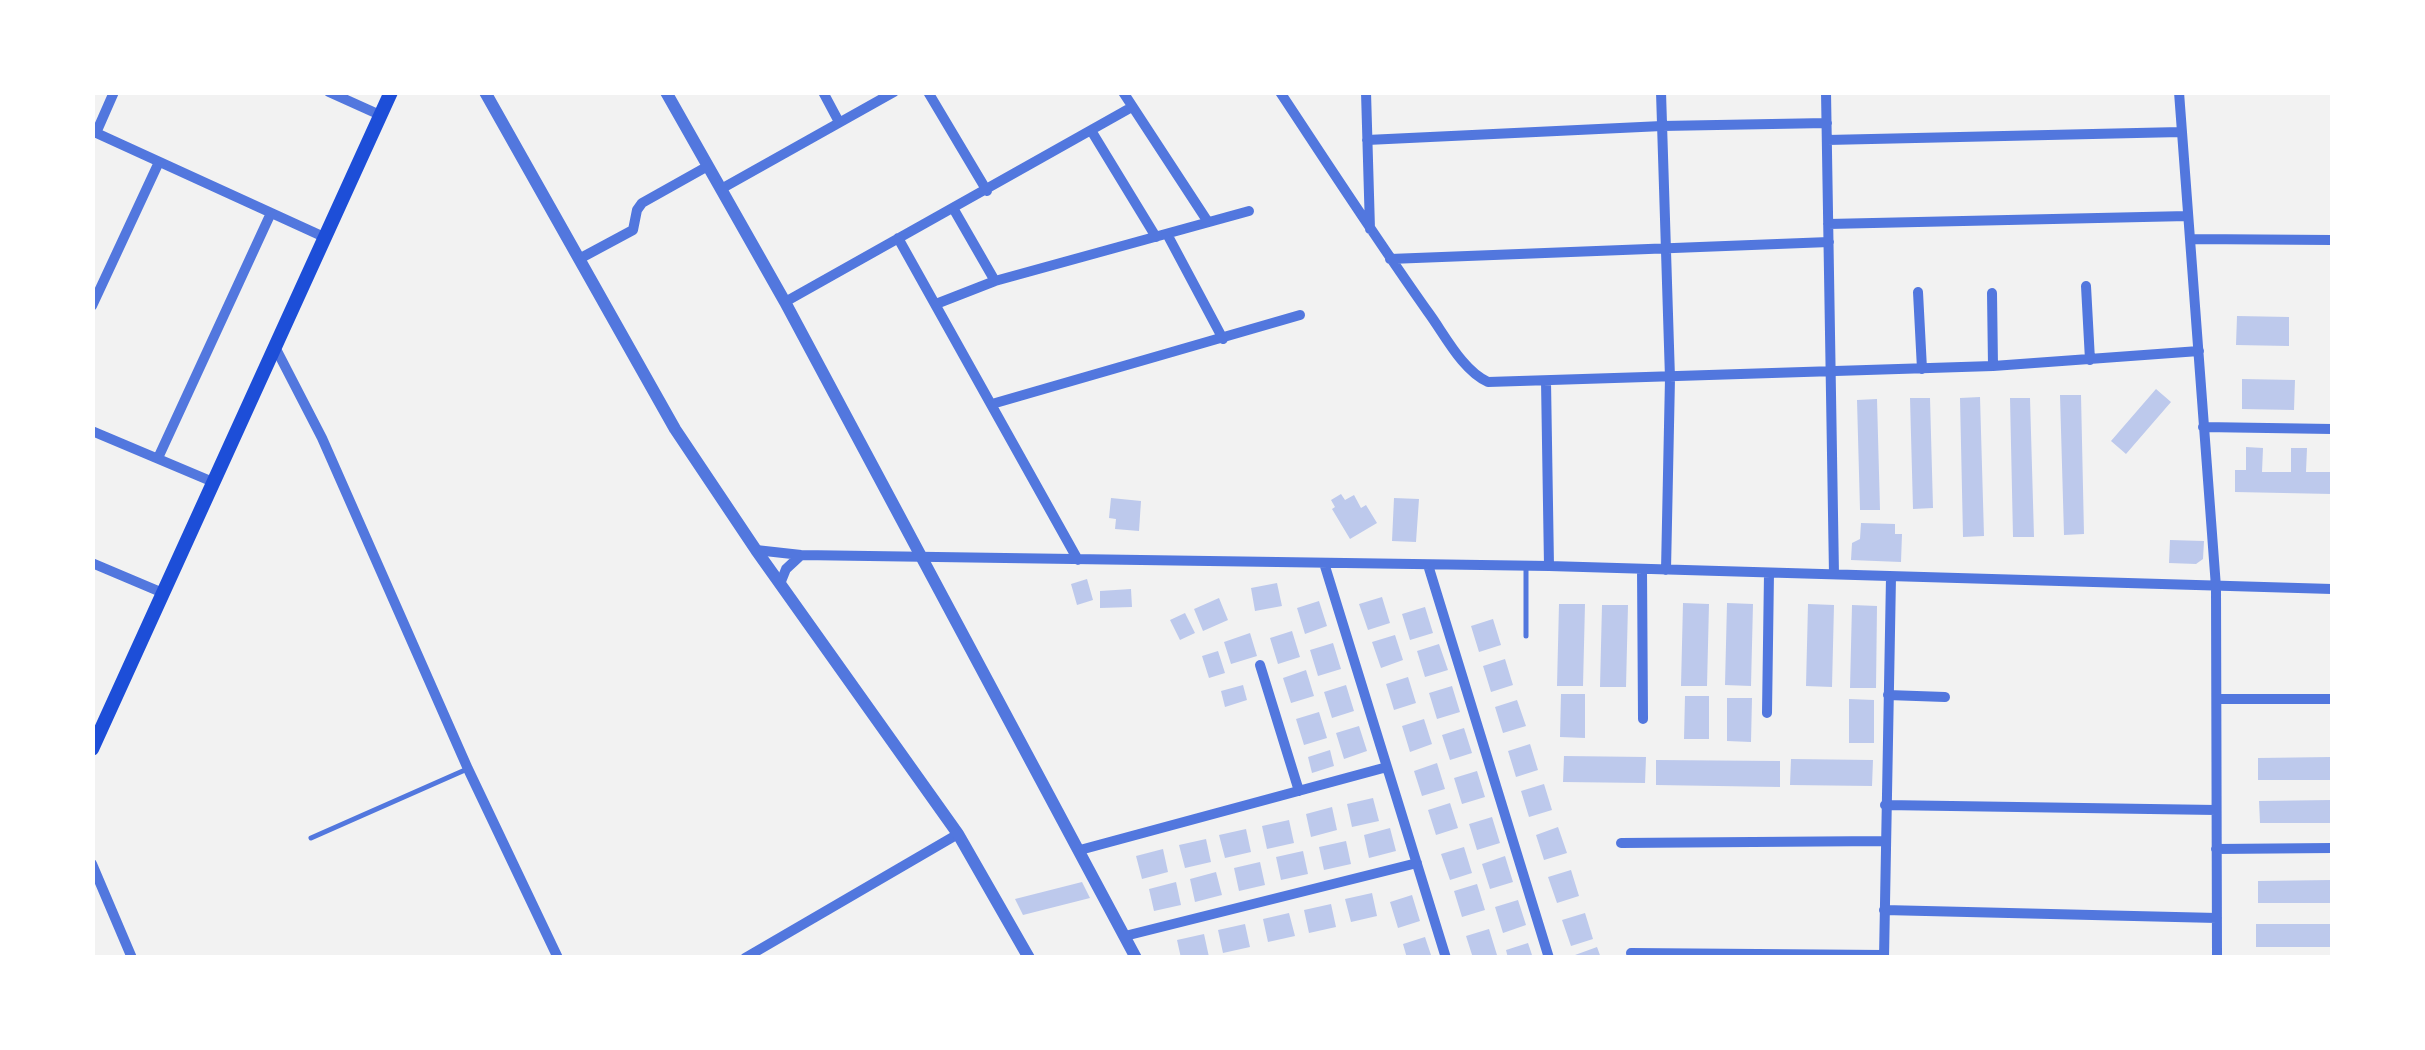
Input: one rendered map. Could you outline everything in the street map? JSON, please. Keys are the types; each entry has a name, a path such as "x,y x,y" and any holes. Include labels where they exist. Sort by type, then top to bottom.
{"main road":[{"path":"92,749 391,92"}],"street":[{"path":"114,92 94,132 324,237"},
{"path":"328,92 380,114"},
{"path":"485,92 675,430 958,834 1029,958"},
{"path":"666,92 785,302 1136,958"},
{"path":"823,92 839,122"},
{"path":"721,188 894,92"},
{"path":"928,92 987,190"},
{"path":"1123,92 1208,222"},
{"path":"1280,92 1390,259 1464,362 1488,382 1993,366 2199,351"},
{"path":"1366,92 1370,230"},
{"path":"1661,92 1670,378 1666,570"},
{"path":"1826,92 1834,574"},
{"path":"2179,92 2216,587 2217,958"},
{"path":"785,302 1132,107"},
{"path":"1367,140 1662,126 1827,123"},
{"path":"1092,132 1162,236 1223,338"},
{"path":"1827,140 2181,132"},
{"path":"92,306 159,162"},
{"path":"579,259 633,230 642,203 708,166"},
{"path":"953,208 995,281"},
{"path":"936,304 995,281 1248,211"},
{"path":"158,458 271,213"},
{"path":"1828,224 2188,216"},
{"path":"898,238 1078,560"},
{"path":"2190,239 2332,240"},
{"path":"1390,259 1828,242"},
{"path":"2086,286 2090,360"},
{"path":"1918,292 1922,369"},
{"path":"1992,293 1993,366"},
{"path":"992,404 1300,315"},
{"path":"274,346 322,438 468,769 558,958"},
{"path":"1546,381 1549,566"},
{"path":"2203,427 2332,429"},
{"path":"92,430 213,482"},
{"path":"756,550 801,555 1549,566 2332,590"},
{"path":"780,584 786,568 801,555"},
{"path":"1324,562 1446,958"},
{"path":"92,563 164,593"},
{"path":"1428,565 1549,958"},
{"path":"1642,569 1643,719"},
{"path":"1767,713 1769,573"},
{"path":"1631,953 1884,956 1891,577"},
{"path":"1260,664 1299,791"},
{"path":"1888,695 1945,697"},
{"path":"2218,699 2332,699"},
{"path":"1080,850 1386,767"},
{"path":"1885,805 2216,810"},
{"path":"746,958 958,834"},
{"path":"1621,843 1885,842"},
{"path":"2216,849 2332,848"},
{"path":"1125,936 1417,863"},
{"path":"92,864 132,958"},
{"path":"1884,910 2216,918"}],"lane":[{"path":"1526,566 1526,636"},
{"path":"311,838 468,769"}],"building":[{"path":"2237,316 2289,317 2289,346 2236,345"},
{"path":"2242,379 2295,380 2294,410 2242,409"},
{"path":"2156,389 2171,402 2126,454 2111,441"},
{"path":"2060,395 2081,395 2084,534 2064,535"},
{"path":"1980,397 1984,536 1963,537 1960,398"},
{"path":"1910,398 1930,398 1933,508 1913,509"},
{"path":"2010,398 2030,398 2034,537 2013,537"},
{"path":"1877,399 1880,510 1860,510 1857,400"},
{"path":"2246,447 2263,448 2262,472 2291,472 2291,448 2307,448 2306,472 2332,472 2332,494 2235,492 2235,470 2246,470"},
{"path":"1341,494 1345,500 1354,495 1377,523 1350,539 1332,509 1335,507 1331,500"},
{"path":"1111,498 1141,501 1139,531 1115,529 1116,519 1109,518"},
{"path":"1394,498 1419,499 1416,542 1392,541"},
{"path":"1861,523 1895,524 1895,534 1902,534 1901,562 1851,560 1852,543 1860,539"},
{"path":"2170,540 2204,541 2203,559 2196,564 2169,563"},
{"path":"1087,579 1093,600 1077,605 1071,584"},
{"path":"1277,583 1282,606 1255,611 1251,588"},
{"path":"1131,589 1132,607 1100,608 1100,591"},
{"path":"1382,597 1390,623 1368,630 1359,604"},
{"path":"1219,598 1228,620 1203,631 1194,609"},
{"path":"1319,601 1327,626 1305,634 1297,608"},
{"path":"1683,603 1709,604 1707,686 1681,686"},
{"path":"1727,603 1753,604 1751,686 1725,685"},
{"path":"1559,604 1585,604 1583,686 1557,686"},
{"path":"1808,604 1834,605 1832,687 1806,686"},
{"path":"1602,605 1628,605 1626,687 1600,687"},
{"path":"1852,605 1877,606 1876,688 1850,688"},
{"path":"1425,607 1433,633 1410,640 1402,614"},
{"path":"1185,613 1195,633 1180,640 1170,620"},
{"path":"1493,619 1501,645 1479,652 1471,626"},
{"path":"1292,631 1300,657 1278,664 1270,638"},
{"path":"1250,633 1257,656 1231,664 1224,642"},
{"path":"1395,635 1403,660 1381,668 1372,642"},
{"path":"1333,643 1341,669 1318,676 1310,650"},
{"path":"1439,644 1448,670 1425,677 1417,651"},
{"path":"1218,651 1225,673 1209,678 1202,656"},
{"path":"1505,659 1513,685 1491,692 1483,666"},
{"path":"1306,670 1314,696 1291,703 1283,678"},
{"path":"1408,677 1416,703 1394,710 1386,684"},
{"path":"1243,685 1247,700 1225,707 1221,691"},
{"path":"1346,685 1354,711 1332,718 1324,692"},
{"path":"1452,686 1460,712 1437,719 1429,693"},
{"path":"1561,694 1585,694 1585,738 1560,737"},
{"path":"1685,696 1709,696 1709,739 1684,739"},
{"path":"1727,698 1752,698 1751,742 1727,741"},
{"path":"1849,699 1874,700 1874,743 1849,743"},
{"path":"1517,700 1526,726 1503,733 1495,707"},
{"path":"1319,712 1327,738 1304,745 1296,719"},
{"path":"1424,719 1432,744 1410,752 1402,726"},
{"path":"1359,726 1367,751 1344,759 1336,733"},
{"path":"1464,728 1472,753 1450,760 1442,735"},
{"path":"1530,744 1538,770 1516,777 1508,751"},
{"path":"1330,750 1334,766 1312,773 1308,757"},
{"path":"1564,756 1646,757 1645,783 1563,782"},
{"path":"2332,757 2332,780 2258,780 2258,758"},
{"path":"1791,759 1873,760 1872,786 1790,785"},
{"path":"1656,760 1780,761 1780,787 1656,785"},
{"path":"1437,763 1445,789 1422,796 1414,771"},
{"path":"1477,771 1485,797 1462,804 1454,778"},
{"path":"1544,784 1552,810 1529,817 1521,791"},
{"path":"1373,798 1379,821 1352,827 1347,804"},
{"path":"2332,800 2332,823 2260,823 2259,801"},
{"path":"1450,803 1458,828 1436,835 1428,810"},
{"path":"1332,807 1337,830 1311,837 1306,814"},
{"path":"1492,817 1500,843 1477,850 1469,824"},
{"path":"1289,820 1294,843 1267,849 1262,826"},
{"path":"1558,827 1567,853 1544,860 1536,835"},
{"path":"1390,828 1396,851 1369,858 1364,835"},
{"path":"1246,829 1251,852 1225,858 1219,835"},
{"path":"1206,839 1211,862 1185,868 1179,845"},
{"path":"1346,841 1351,864 1324,870 1319,847"},
{"path":"1464,847 1472,873 1450,880 1441,854"},
{"path":"1163,849 1168,872 1142,879 1136,856"},
{"path":"1303,851 1308,874 1281,880 1276,857"},
{"path":"1505,856 1513,882 1490,889 1482,864"},
{"path":"1260,862 1265,885 1239,891 1234,868"},
{"path":"1571,870 1579,896 1557,903 1548,877"},
{"path":"1216,872 1222,895 1195,902 1190,879"},
{"path":"2332,880 2332,903 2258,903 2258,881"},
{"path":"1082,882 1090,898 1023,915 1015,899"},
{"path":"1176,882 1181,905 1154,911 1149,889"},
{"path":"1477,884 1485,910 1462,917 1454,891"},
{"path":"1372,893 1377,916 1351,922 1345,899"},
{"path":"1412,895 1420,921 1398,928 1390,902"},
{"path":"1518,900 1526,925 1503,933 1495,907"},
{"path":"1331,904 1336,927 1309,933 1304,910"},
{"path":"1289,913 1295,936 1268,942 1263,919"},
{"path":"1585,913 1593,939 1571,946 1562,920"},
{"path":"1245,924 1250,947 1223,953 1218,930"},
{"path":"2256,924 2332,924 2332,947 2256,947"},
{"path":"1489,929 1497,955 1473,958 1466,936"},
{"path":"1204,934 1209,957 1181,958 1177,940"},
{"path":"1425,937 1432,958 1407,958 1403,944"},
{"path":"1528,943 1533,958 1508,958 1506,950"},
{"path":"1597,947 1601,958 1576,958 1575,955"}]}
